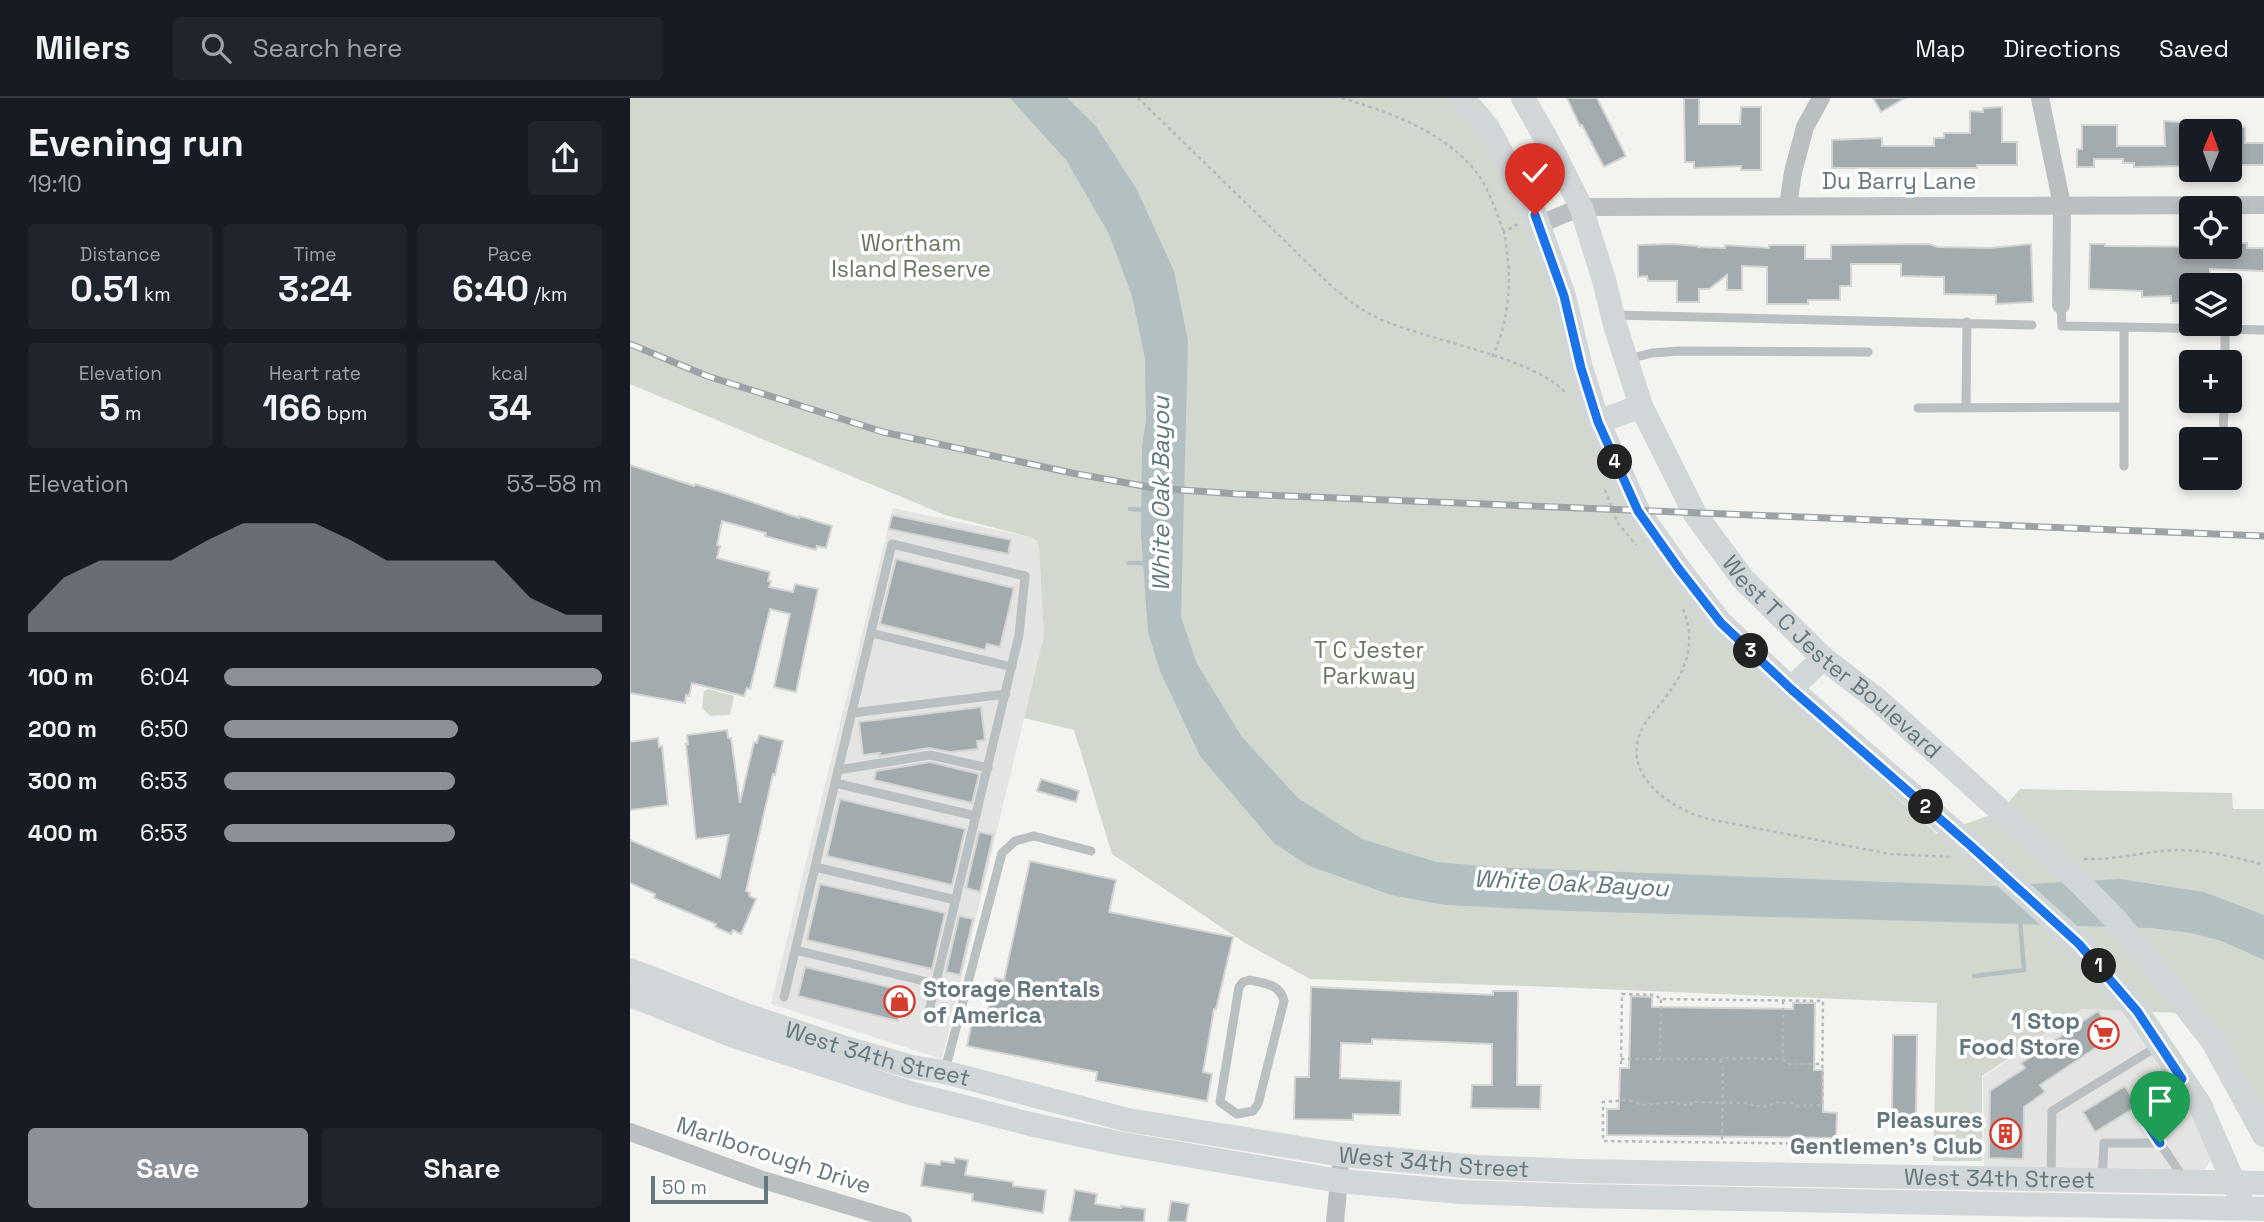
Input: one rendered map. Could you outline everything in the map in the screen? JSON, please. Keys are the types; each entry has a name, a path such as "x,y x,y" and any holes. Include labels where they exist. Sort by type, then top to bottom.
{"main road":[{"name":"West T C Jester Boulevard","path":"1463,98 1488,128 1533,222 1564,296 1581,368 1598,422 1638,511 1679,569 1721,623 1791,689 2079,944 2137,1011 2200,1105 2234,1183 2252,1214"},
{"name":"West T C Jester Boulevard","path":"1523,98 1581,207 1642,406 1695,514 1743,579 1823,658 1879,701 2077,880 2146,955 2212,1040 2264,1135"},
{"path":"1598,422 1642,406"},
{"path":"1791,689 1823,658"},
{"name":"West 34th Street","path":"630,970 738,1025 910,1093 1034,1125 1126,1132 1235,1126 1343,1155 1477,1167 2051,1181 2264,1183"},
{"path":"2137,1011 2169,986"},
{"name":"West 34th Street","path":"630,995 738,1025 842,1047 912,1067 944,1072 1126,1132 1339,1181 1461,1192 1564,1196 2252,1214"},
{"path":"910,1093 912,1067"}],"street":[{"path":"1788,206 1793,172 1805,127 1821,98"},
{"path":"2040,98 2062,205 2061,304"},
{"name":"Du Barry Lane","path":"1533,222 1581,207 2264,205"},
{"name":"Marlborough Drive","path":"630,1132 760,1179 903,1222"},
{"path":"1335,1222 1343,1155"}],"lane":[{"path":"2061,304 2062,326 2179,328"},
{"path":"1612,315 2032,325"},
{"path":"1966,408 1967,322"},
{"path":"2124,327 2124,466"},
{"path":"2242,329 2264,330"},
{"path":"1626,360 1652,353 1680,351 1868,352"},
{"path":"1918,408 2124,407"},
{"path":"784,997 892,544 1025,576 1019,635 1012,667 929,1011"},
{"path":"871,633 1012,667"},
{"path":"852,713 1006,694"},
{"path":"838,770 930,755 988,768"},
{"path":"835,783 976,816"},
{"path":"944,1072 1002,853 1015,841 1034,836 1091,851"},
{"path":"815,867 956,900"},
{"path":"795,950 936,984"},
{"path":"1250,980 1277,987 1284,1001 1258,1104 1235,1126 1220,1101 1239,987 1250,980"},
{"path":"2051,1181 2052,1111 2160,1045"},
{"path":"2182,1079 2138,1110 2186,1182"},
{"path":"2102,1182 2104,1143 2160,1143"}],"path":[{"path":"1342,98 1410,121 1462,158 1478,174 1504,232 1509,265 1503,334 1492,356"},
{"path":"1504,232 1533,222"},
{"path":"1621,1064 1622,994 1656,995 1661,999 1823,1002 1822,1105 1797,1106 1794,1103 1775,1102 1769,1106 1753,1106 1751,1103 1722,1101 1691,1102 1691,1105 1677,1102 1642,1105 1628,1100 1604,1102 1603,1141 1836,1144"},
{"path":"1660,1059 1661,999"},
{"path":"1783,1000 1783,1059 1787,1064 1822,1064"},
{"path":"1621,1059 1783,1059"},
{"path":"1720,1061 1723,1068 1722,1143"}],"shaded area":[{"path":"893,508 1030,537 1037,541 1039,548 1044,635 942,1059 771,1004"},
{"path":"2082,1009 2129,1011 2181,1091 2212,1158 2206,1168 2202,1171 1984,1168 1983,1077"}],"green space":[{"name":"T C Jester Parkway","path":"630,98 1451,98 1503,174 1541,254 1590,425 1742,657 1937,834 2010,808 2009,802 2020,789 2232,793 2233,809 2264,809 2264,1115 2204,1014 2082,1009 1982,1076 1982,1161 1933,1161 1937,1003 1310,979 1245,943 1112,854 1074,730 1024,718 1044,635 1037,541 945,515 630,384"},
{"path":"708,689 734,696 730,715 710,716 702,708 704,691"}],"water":[{"name":"White Oak Bayou","path":"1010,98 1067,98 1096,126 1137,190 1174,271 1188,341 1181,617 1197,664 1242,737 1298,798 1362,839 1436,862 1493,867 1991,886 2120,879 2204,892 2264,915 2264,960 2222,941 2191,933 2151,928 1445,905 1391,895 1307,865 1274,843 1200,756 1160,671 1148,632 1141,535 1142,446 1146,420 1145,359 1132,296 1109,234 1066,160"}],"building":[{"path":"1567,98 1597,98 1626,156 1604,167"},
{"path":"1684,98 1699,98 1699,124 1740,124 1741,107 1761,107 1761,170 1741,170 1741,166 1694,168 1694,162 1685,162"},
{"path":"1873,98 1905,98 1881,112"},
{"path":"2002,107 2002,142 2017,142 2017,165 1977,165 1977,168 1832,168 1832,140 1882,138 1882,146 1934,146 1934,138 1944,138 1944,133 1970,133 1970,111 1983,112 1983,108"},
{"path":"2164,121 2179,122 2179,166 2134,167 2134,163 2123,163 2123,159 2094,159 2094,167 2077,167 2077,149 2082,149 2082,125 2117,125 2117,146 2165,146"},
{"path":"2242,127 2245,127 2245,143 2264,143 2264,165 2242,165"},
{"path":"2242,243 2247,243 2247,248 2264,248 2264,271 2210,269 2210,273 2179,273 2179,303 2171,303 2171,296 2142,297 2142,291 2089,289 2090,244 2179,247 2179,259 2242,259"},
{"path":"1672,244 1725,248 1725,245 1769,248 1769,245 1805,245 1805,259 1831,259 1831,245 1929,244 1938,247 1990,248 2031,244 2033,302 1996,304 1996,295 1944,294 1944,277 1901,276 1901,264 1851,264 1851,286 1840,286 1840,300 1808,300 1808,304 1767,304 1767,267 1742,266 1742,290 1727,290 1727,275 1709,289 1699,289 1699,302 1677,302 1677,281 1648,281 1647,276 1638,277 1638,245"},
{"path":"630,465 832,526 826,548 817,546 816,550 722,521 717,558 770,572 769,587 793,592 795,584 818,589 796,692 774,687 790,614 770,609 750,689 747,688 744,696 692,683 685,703 630,693"},
{"path":"892,515 1011,540 1008,554 889,529"},
{"path":"896,559 1014,588 1000,647 987,644 985,650 880,624"},
{"path":"981,707 985,740 977,741 978,749 950,752 929,748 879,756 880,753 863,755 859,722"},
{"path":"727,730 728,738 731,738 740,803 754,742 757,743 759,735 783,741 746,891 756,899 741,934 733,930 731,934 715,927 716,924 654,898 655,894 630,883 630,840 720,878 729,835 696,839 686,744 687,735"},
{"path":"658,738 659,747 662,746 668,805 630,810 630,742"},
{"path":"930,762 979,774 972,803 874,780 876,771"},
{"path":"1041,779 1079,791 1076,802 1037,791"},
{"path":"840,799 965,829 952,885 827,856"},
{"path":"979,832 993,835 980,892 966,888"},
{"path":"1030,861 1116,880 1109,912 1233,937 1214,1009 1203,1072 1212,1074 1207,1101 1096,1081 1097,1072 967,1046 973,1017 986,1020 995,978 1004,980"},
{"path":"820,884 945,913 932,969 807,940"},
{"path":"959,916 973,919 960,975 946,972"},
{"path":"805,967 914,993 908,1016 900,1014 898,1021 798,996"},
{"path":"1311,987 1493,995 1493,991 1518,991 1517,1085 1541,1085 1540,1109 1471,1108 1472,1085 1492,1085 1492,1044 1372,1039 1372,1044 1341,1043 1340,1078 1401,1081 1400,1115 1353,1114 1353,1120 1294,1119 1295,1077 1309,1077"},
{"path":"1631,996 1652,997 1652,1007 1793,1009 1793,1003 1815,1003 1814,1070 1823,1070 1823,1112 1837,1113 1836,1138 1607,1135 1607,1109 1619,1109 1620,1068 1629,1068"},
{"path":"2098,1011 2115,1035 2040,1085 2045,1092 2024,1107 2023,1159 1989,1158 1990,1091 2025,1068 2021,1063"},
{"path":"1893,1035 1917,1035 1916,1115 1892,1115"},
{"path":"2125,1086 2135,1103 2131,1110 2095,1132 2083,1112"},
{"path":"955,1158 968,1160 965,1175 1046,1190 1043,1213 972,1201 973,1194 921,1186 925,1163 954,1163"},
{"path":"1075,1190 1097,1194 1095,1204 1145,1209 1144,1222 1069,1222"},
{"path":"1171,1201 1189,1204 1186,1222 1168,1222"}],"waterway":[{"name":"White Oak Bayou","path":"1130,509 1146,510"},
{"name":"White Oak Bayou","path":"1129,563 1149,563"},
{"path":"1974,976 2024,970 2020,920"}],"railway":[{"path":"630,344 707,376 883,432 1154,488 1238,494 2264,536"}],"place":[{"name":"Storage Rentals of America","path":"900,1002"},
{"name":"1 Stop Food Store","path":"2103,1034"},
{"name":"Pleasures Gentlemen's Club","path":"2006,1133"}],"route":[{"path":"1535,215 1564,296 1581,368 1598,422 1638,511 1721,623 1791,689 2079,944 2137,1011 2182,1079 2138,1110 2160,1143"}],"park label":[{"name":"Wortham Island Reserve","path":"911,256"}]}
